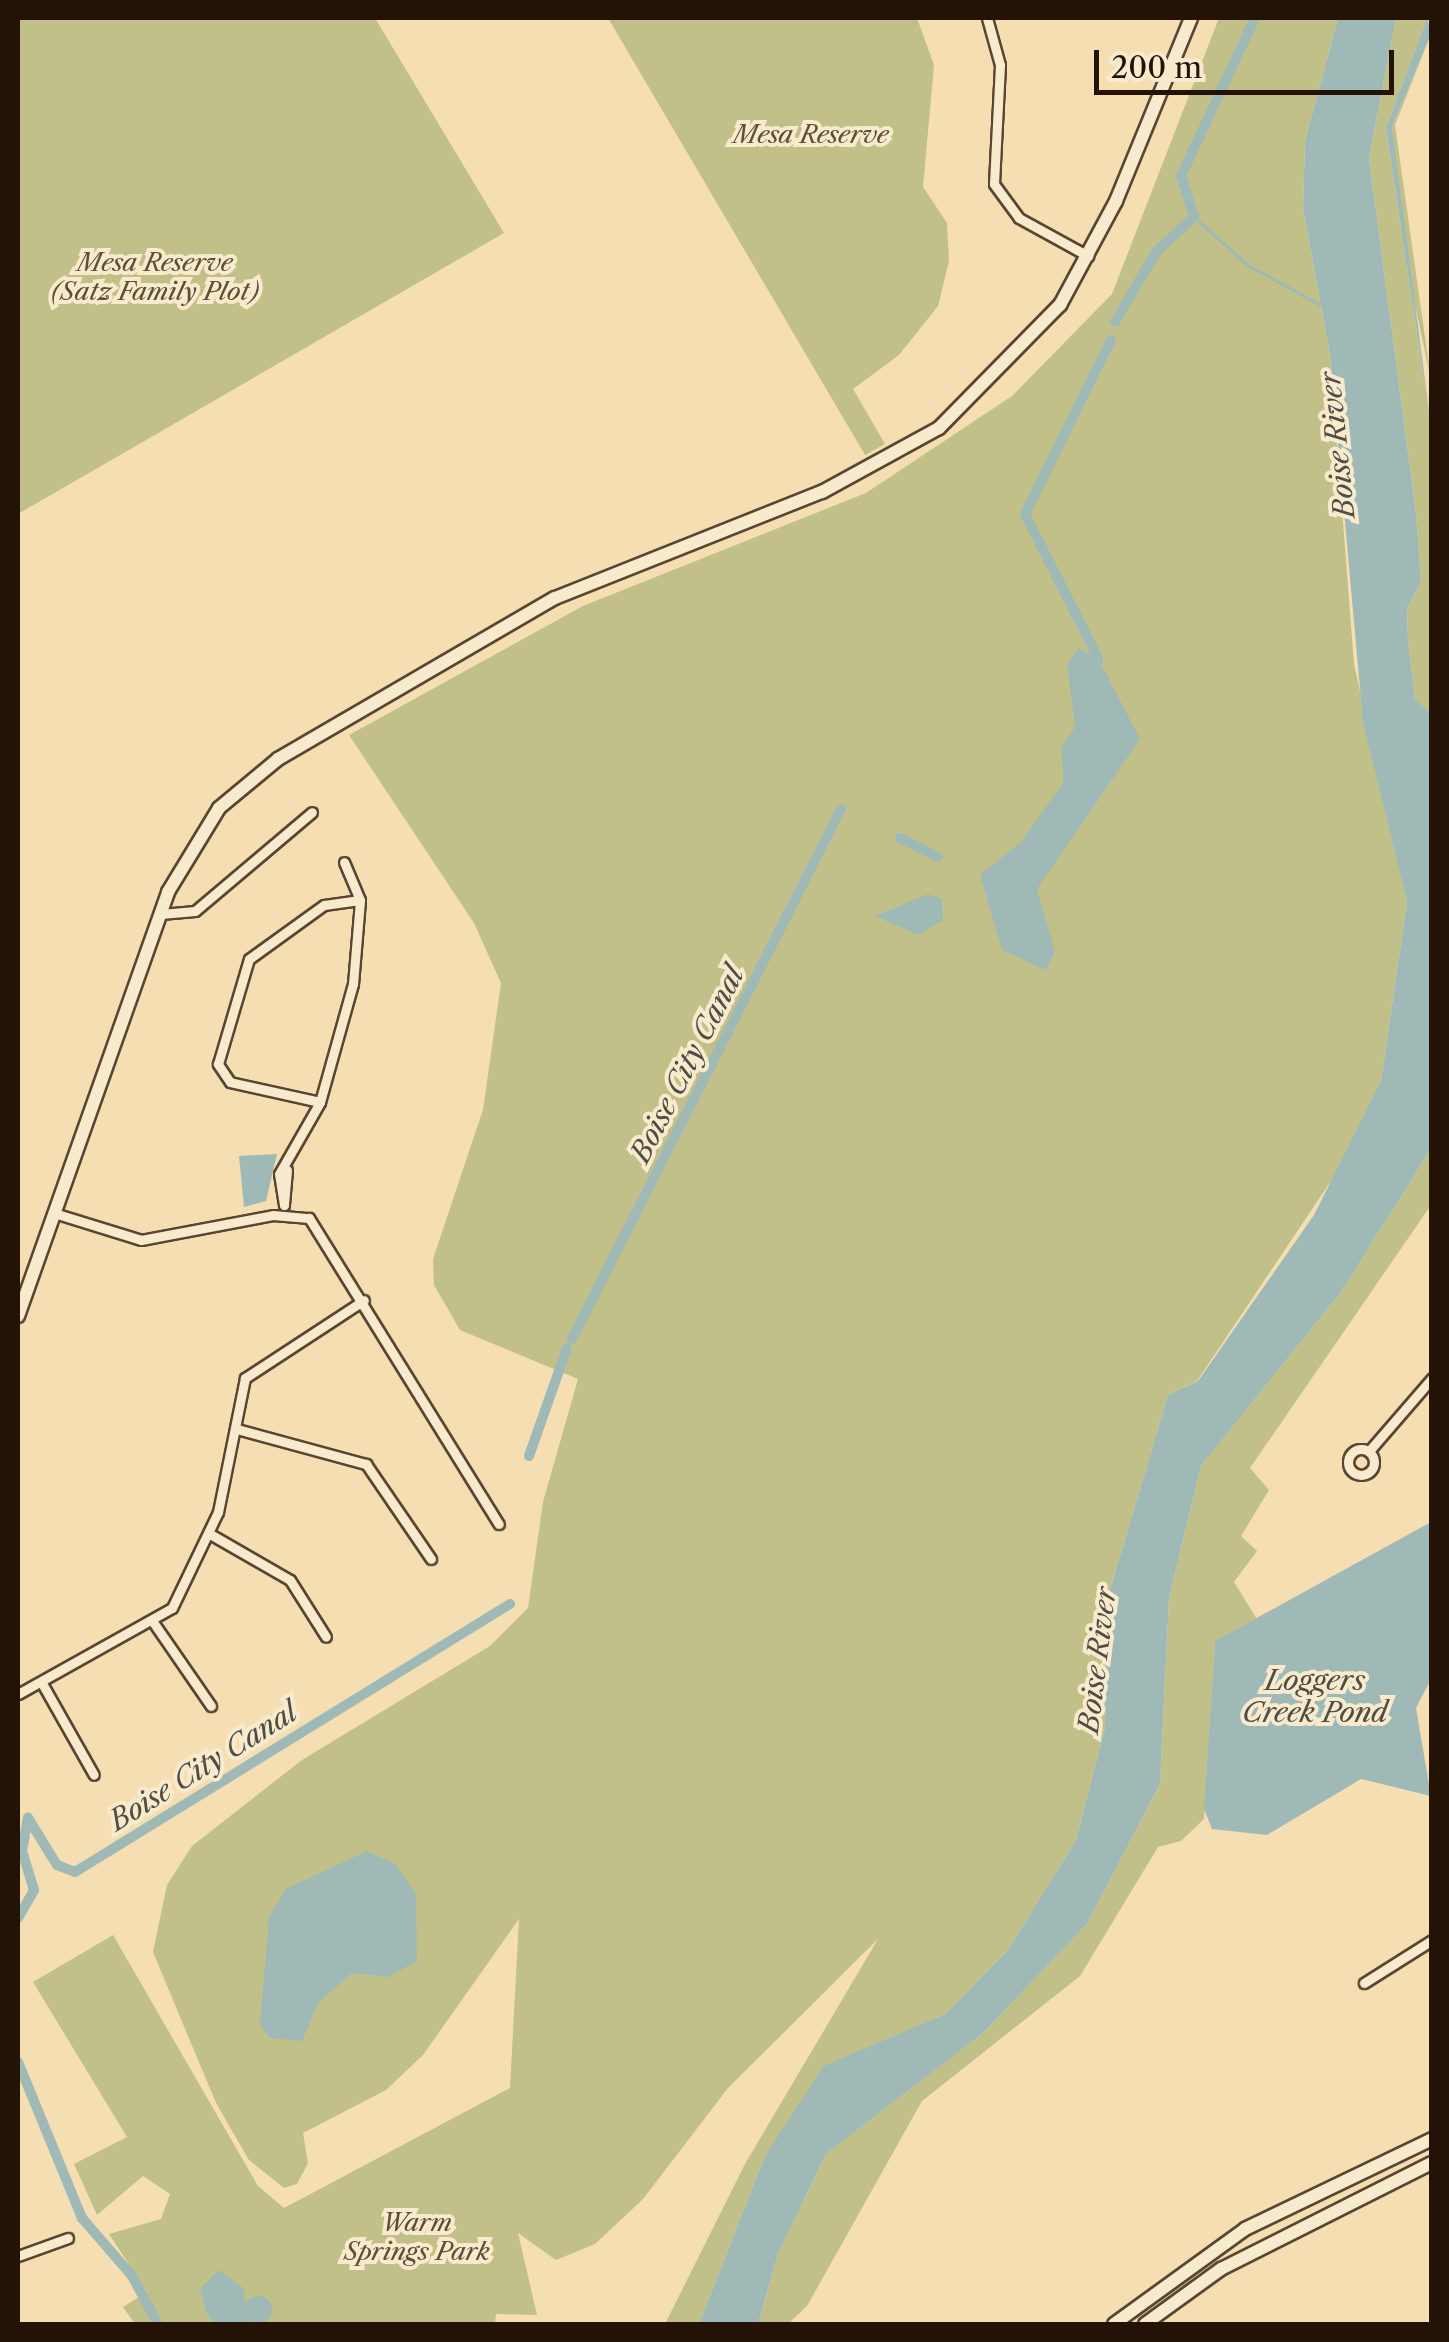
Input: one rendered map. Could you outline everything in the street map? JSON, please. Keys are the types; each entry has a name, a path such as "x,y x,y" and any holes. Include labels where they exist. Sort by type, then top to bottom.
{"street":[{"path":"987,18 1000,65 994,184 1019,218 1089,257"},
{"path":"18,1316 160,914 187,851 265,768 555,598 908,448 1016,359 1089,257 1192,18"},
{"path":"160,914 195,912 312,812"},
{"path":"284,1210 278,1185 320,1102 353,984 360,900 344,862"},
{"path":"320,1102 221,1075 249,959 324,905 360,900"},
{"path":"54,1214 157,1240 284,1210 318,1224 498,1524"},
{"path":"18,1694 43,1685 152,1622 179,1599 210,1534 250,1370 364,1300"},
{"path":"1369,1451 1432,1378"},
{"path":"237,1429 376,1471 431,1559"},
{"path":"210,1534 290,1580 326,1637"},
{"path":"152,1622 211,1706"},
{"path":"43,1685 94,1775"},
{"path":"1364,1983 1432,1940"},
{"path":"1119,2323 1246,2229 1432,2139"},
{"path":"1146,2324 1221,2269 1432,2163"},
{"path":"18,2256 68,2238"}],"green space":[{"name":"Mesa Reserve (Satz Family Plot)","path":"18,18 375,18 504,233 18,514"},
{"name":"Mesa Reserve","path":"608,18 917,18 934,65 923,187 947,223 949,261 938,306 899,355 853,389 885,444 865,455"},
{"name":"Warm Springs Park","path":"1219,18 1338,18 1305,141 1303,208 1330,355 1354,664 1407,902 1381,1081 1361,1136 1197,1381 1168,1395 1107,1600 1105,1728 1076,1840 1008,1950 945,2014 847,2057 790,2121 765,2156 699,2324 665,2324 745,2164 878,1939 728,2088 643,2199 595,2244 556,2260 518,2233 537,2315 496,2314 495,2324 135,2324 123,2307 147,2292 109,2234 161,2219 170,2194 143,2176 97,2215 74,2164 127,2137 33,1982 113,1935 258,2186 284,2208 510,2088 519,1919 423,2055 386,2090 303,2133 308,2163 297,2184 284,2188 249,2160 216,2103 153,1952 167,1885 192,1846 302,1760 490,1646 528,1608 543,1502 578,1379 460,1330 434,1285 433,1259 483,1110 501,983 474,923 349,735 583,606 866,493 1012,396 1112,294"},
{"path":"1396,18 1427,18 1386,128 1431,426 1431,713 1415,701 1408,641 1407,609 1421,582 1416,513 1369,158"},
{"path":"1431,34 1395,125 1431,380 1404,253 1392,127"},
{"path":"1431,1149 1431,1205 1250,1468 1269,1490 1241,1536 1257,1551 1234,1582 1258,1621 1215,1641 1204,1819 1181,1841 1158,1847 1080,1976 922,2101 807,2306 788,2324 758,2324 778,2254 826,2154 982,2034 1087,1924 1160,1784 1169,1598 1201,1466 1341,1292"}],"water":[{"path":"1338,18 1396,18 1369,158 1416,513 1421,582 1407,609 1408,641 1415,700 1431,713 1431,1149 1341,1292 1201,1466 1169,1598 1160,1784 1087,1924 982,2034 826,2154 778,2254 758,2324 699,2324 765,2156 824,2066 945,2014 1008,1950 1076,1840 1105,1728 1107,1600 1168,1395 1198,1381 1314,1215 1381,1081 1407,902 1363,722 1330,355 1303,208 1305,141"},
{"path":"1427,18 1431,34 1392,127 1431,426 1386,128"},
{"path":"1078,648 1098,658 1140,739 1037,889 1055,952 1046,970 1002,950 980,875 1021,842 1063,783 1062,747 1075,727 1067,664"},
{"path":"928,894 942,899 943,920 918,935 875,916"},
{"path":"277,1154 266,1201 244,1207 239,1156"},
{"name":"Loggers Creek Pond","path":"1431,1522 1431,1679 1416,1708 1431,1796 1361,1779 1267,1835 1212,1829 1204,1809 1215,1641"},
{"path":"367,1851 395,1864 416,1894 417,1961 388,1977 352,1973 318,2003 302,2041 270,2038 260,2024 269,1916 286,1889"},
{"path":"219,2270 243,2288 248,2322 214,2324 207,2314 200,2289"},
{"path":"258,2296 268,2300 272,2310 268,2320 258,2324 248,2320 244,2310 248,2300"}],"waterway":[{"name":"Boise City Canal","path":"1115,322 1156,252 1194,217 1181,176 1255,18"},
{"path":"1194,217 1248,265 1319,304"},
{"name":"Boise City Canal","path":"1096,671 1098,658 1025,514 1111,340"},
{"name":"Boise City Canal","path":"572,1339 841,809"},
{"name":"Boise City Canal","path":"900,838 938,857"},
{"name":"Boise City Canal","path":"529,1456 567,1348"},
{"name":"Boise City Canal","path":"18,1918 34,1890 22,1851 28,1818 57,1865 75,1872 510,1604"},
{"name":"Boise City Canal","path":"18,2062 82,2218 132,2276 158,2324"}],"water label":[{"name":"Boise River","path":"1337,445"},
{"name":"Boise River","path":"1097,1660"}]}
